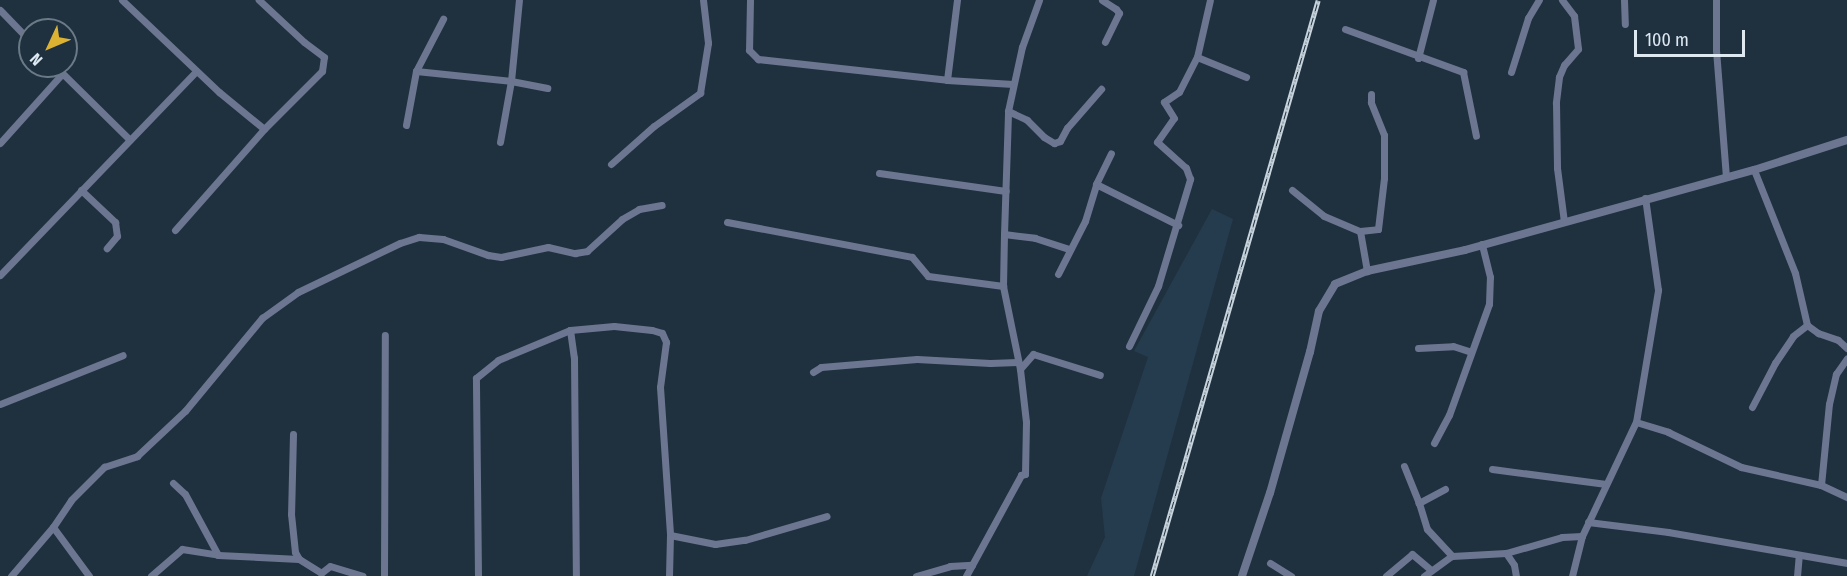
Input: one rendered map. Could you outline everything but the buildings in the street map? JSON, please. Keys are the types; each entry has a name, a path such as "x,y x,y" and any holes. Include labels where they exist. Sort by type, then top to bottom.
{"street":[{"path":"122,0 196,71 264,129"},
{"path":"175,231 264,129 322,70 325,63 324,57 304,42 259,0"},
{"path":"500,142 510,81 519,0"},
{"path":"611,164 654,126 700,93 708,43 703,0"},
{"path":"750,0 749,50 758,59 947,80 1013,84"},
{"path":"947,80 957,0"},
{"path":"966,576 1021,475 1025,474 1026,422 1003,286 1004,234 1008,111 1025,34 1039,0"},
{"path":"1102,0 1119,13 1105,42"},
{"path":"1129,346 1158,286 1190,179 1186,168 1157,142 1174,118 1164,102 1179,92 1197,57 1210,0"},
{"path":"1418,58 1433,0"},
{"path":"1511,72 1528,18 1539,0"},
{"path":"1562,0 1574,16 1578,50 1564,65 1559,77 1556,103 1557,168 1564,222"},
{"path":"1624,0 1625,24"},
{"path":"1716,0 1716,50 1726,176"},
{"path":"0,10 18,29"},
{"path":"406,125 416,71 442,19"},
{"path":"1345,29 1418,58 1463,72 1476,136"},
{"path":"1197,57 1246,77"},
{"path":"0,275 196,71"},
{"path":"416,71 510,81 547,88"},
{"path":"0,143 58,78"},
{"path":"66,78 130,140"},
{"path":"1008,111 1027,120 1044,137 1054,143 1060,141 1067,128 1101,89"},
{"path":"1292,190 1324,216 1360,231 1378,229 1384,178 1384,135 1371,94"},
{"path":"1242,576 1270,493 1310,352 1319,311 1335,284 1367,271 1564,222 1754,170 1847,140"},
{"path":"1058,274 1084,221 1096,184 1111,153"},
{"path":"1754,170 1795,273 1807,325 1818,333 1838,340 1847,348"},
{"path":"879,173 1006,191"},
{"path":"1096,184 1178,225"},
{"path":"81,190 115,222 117,236 107,249"},
{"path":"1572,576 1582,536 1636,422 1658,290 1646,198"},
{"path":"11,576 53,527 70,500 104,467 137,456 186,411 262,318 298,292 400,243 419,237 443,239 488,255 501,257 548,247 575,253 587,252 622,219 639,208 662,205"},
{"path":"727,222 912,257 928,276 1003,286"},
{"path":"1360,231 1367,271"},
{"path":"1004,234 1035,238 1069,249"},
{"path":"1434,443 1449,415 1489,304 1490,277 1482,244"},
{"path":"1752,407 1774,363 1793,336 1807,325"},
{"path":"478,576 476,378 498,360 570,330 614,326 662,333 666,342 660,387 670,535 669,576"},
{"path":"570,330 574,358 576,576"},
{"path":"384,576 385,335"},
{"path":"1418,348 1453,346 1471,352"},
{"path":"813,372 821,367 917,359 1018,365 1034,354 1100,375"},
{"path":"0,404 123,356"},
{"path":"1821,485 1829,404 1836,374 1847,358"},
{"path":"1636,422 1668,432 1741,468 1821,485 1847,497"},
{"path":"293,434 291,514 294,557"},
{"path":"1404,466 1427,529 1452,556"},
{"path":"1492,469 1606,484"},
{"path":"173,483 185,494 218,555"},
{"path":"1419,503 1445,489"},
{"path":"670,535 716,544 746,540 826,516"},
{"path":"1588,522 1668,532 1847,563"},
{"path":"53,527 89,576"},
{"path":"1424,576 1452,556 1506,553 1562,537 1582,536"},
{"path":"151,576 182,549 218,555 294,557 321,573 330,566 363,576"},
{"path":"1506,553 1514,565 1516,576"},
{"path":"1386,576 1412,554 1431,570"},
{"path":"1797,576 1799,555"},
{"path":"1270,563 1291,576"},
{"path":"916,576 950,566 972,565"}],"shaded area":[{"path":"1212,209 1233,219 1134,576 1087,576 1105,537 1101,498 1148,357 1134,351"}],"railway":[{"path":"1152,576 1318,0"}]}
